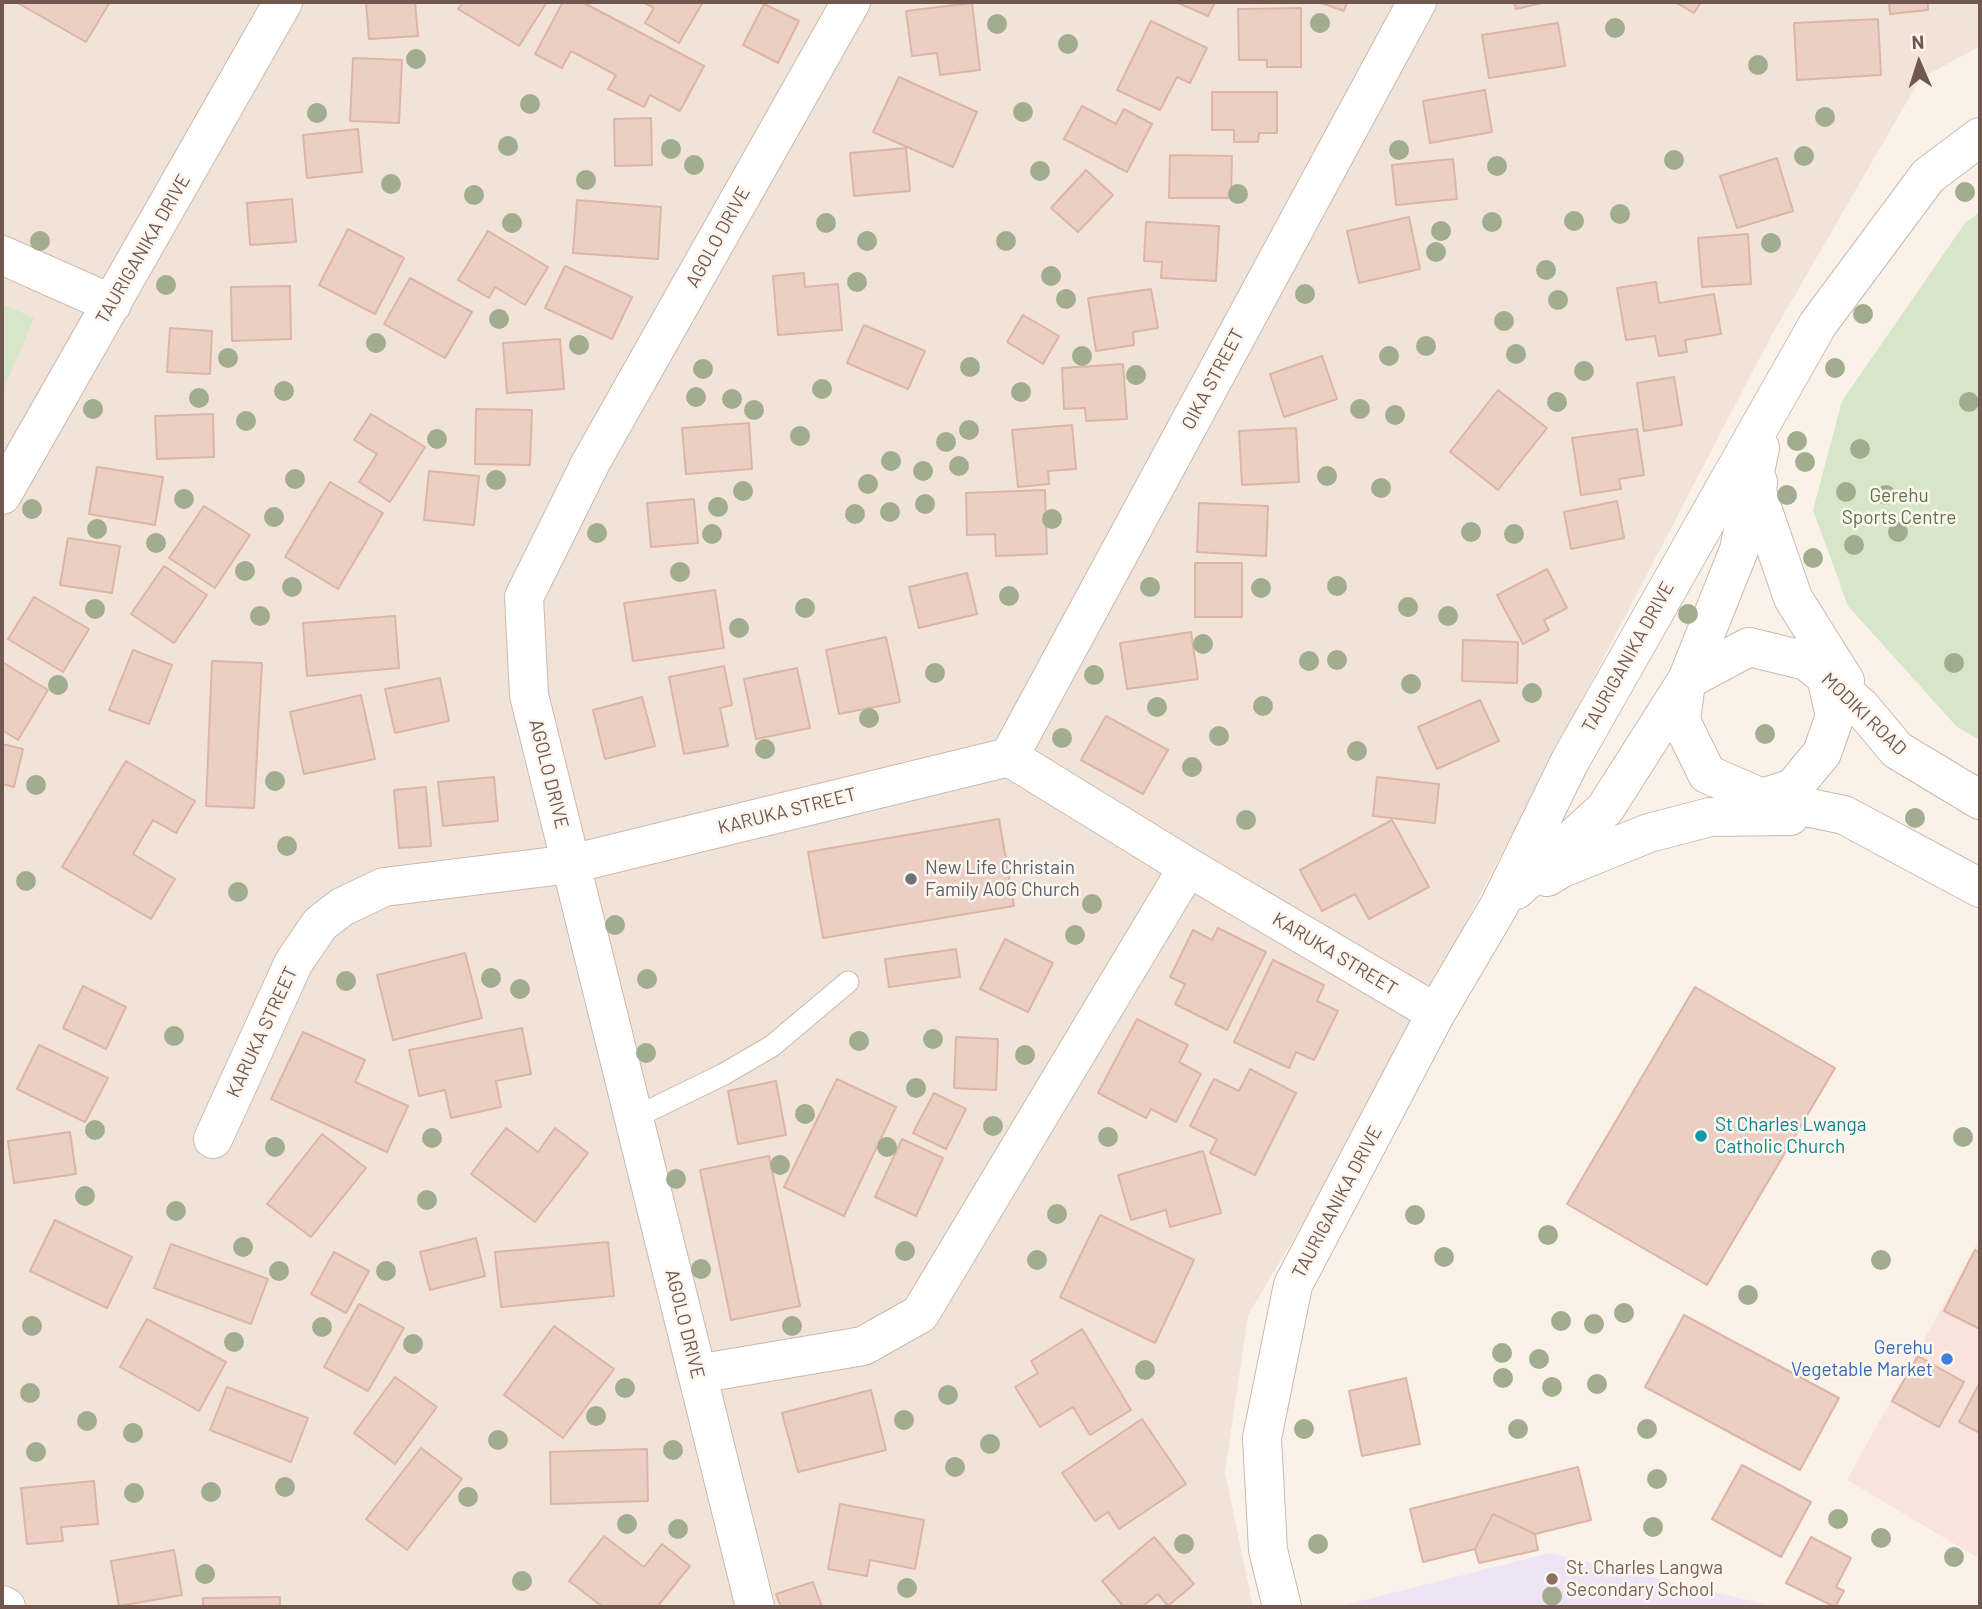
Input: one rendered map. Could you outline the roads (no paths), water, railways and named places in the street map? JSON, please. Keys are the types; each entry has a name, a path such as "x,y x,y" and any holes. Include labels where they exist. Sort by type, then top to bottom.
{"street":[{"name":"TAURIGANIKA DRIVE","path":"2,495 283,2"},
{"name":"AGOLO DRIVE","path":"755,1607 529,695 524,597 591,462 851,2"},
{"name":"OIKA STREET","path":"1009,757 1417,2"},
{"name":"TAURIGANIKA DRIVE","path":"1282,1607 1268,1550 1262,1438 1293,1285 1436,1013 1499,906 1570,761 1818,324 1928,176 1980,137"},
{"path":"2,255 112,304"},
{"name":"TAURIGANIKA DRIVE","path":"1499,906 1605,809 1687,680 1739,550 1767,414"},
{"path":"1767,414 1756,493 1793,598 1861,707"},
{"name":"MODIKI ROAD","path":"1687,680 1749,647 1807,661 1861,707 1897,750 1980,800"},
{"path":"1762,798 1793,788 1822,752 1835,716 1826,677"},
{"path":"1687,680 1681,721 1707,774 1762,798 1844,815 1980,888"},
{"name":"KARUKA STREET","path":"213,1139 294,962 320,924 342,907 384,887 571,864 1009,757 1188,867 1436,1013"},
{"path":"1499,906 1562,868 1649,833 1710,817 1844,815"},
{"path":"697,1374 863,1346 920,1314 1188,867"}],"lane":[{"path":"634,1118 724,1074 772,1046 848,982"}],"place":[{"name":"New Life Christain Family AOG Church","path":"911,879"},
{"name":"St Charles Lwanga Catholic Church","path":"1701,1136"},
{"name":"Gerehu Vegetable Market","path":"1947,1359"},
{"name":"St. Charles Langwa Secondary School","path":"1552,1579"}],"park label":[{"name":"Gerehu Sports Centre","path":"1899,507"}]}
